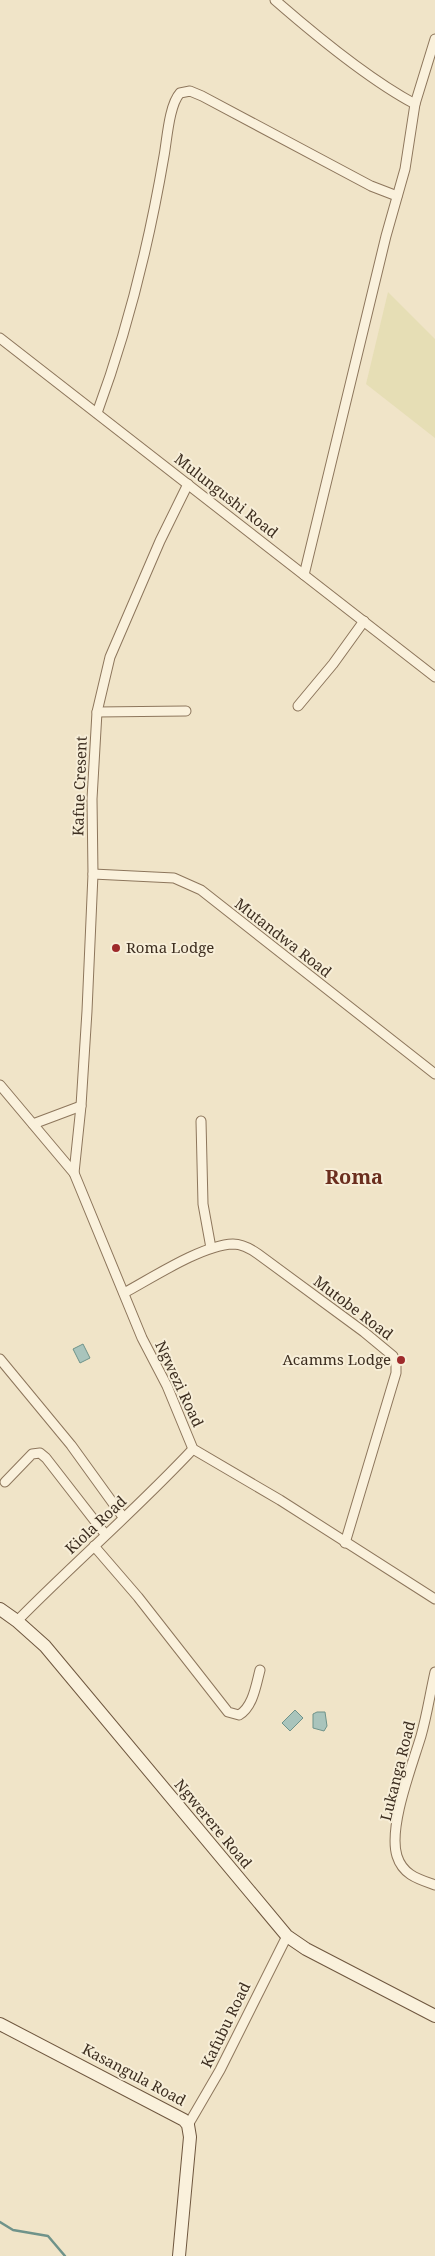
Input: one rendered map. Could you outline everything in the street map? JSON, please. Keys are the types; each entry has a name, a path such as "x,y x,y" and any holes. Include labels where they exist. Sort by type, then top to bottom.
{"street":[{"path":"275,0 338,50 390,88 416,104"},
{"path":"304,574 405,169 416,104 435,39"},
{"path":"97,413 115,365 137,288 151,232 172,115 180,93 190,91 202,96 371,186 398,196"},
{"name":"Mulungushi Road","path":"0,338 435,677"},
{"name":"Kafue Cresent","path":"74,1173 81,1106 93,874 92,822 97,712 110,657 160,541 188,484"},
{"path":"298,706 333,664 364,621"},
{"path":"97,712 186,711"},
{"name":"Mutandwa Road","path":"93,874 174,878 201,890 435,1074"},
{"name":"Ngwezi Road","path":"0,1085 74,1173 142,1338 167,1386 193,1449 280,1500 435,1599"},
{"path":"33,1124 81,1106"},
{"path":"201,1121 203,1204 210,1248"},
{"name":"Mutobe Road","path":"124,1293 210,1248 234,1244 248,1248 364,1332 392,1356 396,1363 396,1373 345,1543"},
{"path":"0,1359 71,1445 123,1518"},
{"name":"Kiola Road","path":"17,1621 105,1534 150,1494 193,1449"},
{"path":"5,1482 32,1454 40,1453 46,1458 105,1534"},
{"path":"94,1546 138,1597 228,1712 238,1715 243,1712 249,1703 260,1670"},
{"name":"Ngwerere Road","path":"0,1609 17,1621 45,1646 287,1936 306,1949 435,2016"},
{"name":"Lukanga Road","path":"435,1672 421,1735 402,1802 395,1846 398,1858 410,1876 435,1885"},
{"name":"Kafubu Road","path":"188,2125 220,2070 287,1936"},
{"name":"Kasangula Road","path":"0,2024 178,2116 188,2125 190,2137 179,2256"}],"shaded area":[{"path":"388,292 435,339 435,438 366,384"}],"water":[{"path":"83,1344 90,1358 80,1363 73,1349"},
{"path":"295,1710 303,1718 290,1731 282,1723"},
{"path":"325,1712 327,1726 324,1731 313,1728 313,1714"}],"waterway":[{"path":"0,2222 13,2230 48,2236 65,2256"}],"place":[{"name":"Roma Lodge","path":"116,948"},
{"name":"Acamms Lodge","path":"401,1360"}],"district":[{"name":"Roma","path":"354,1177"}]}
